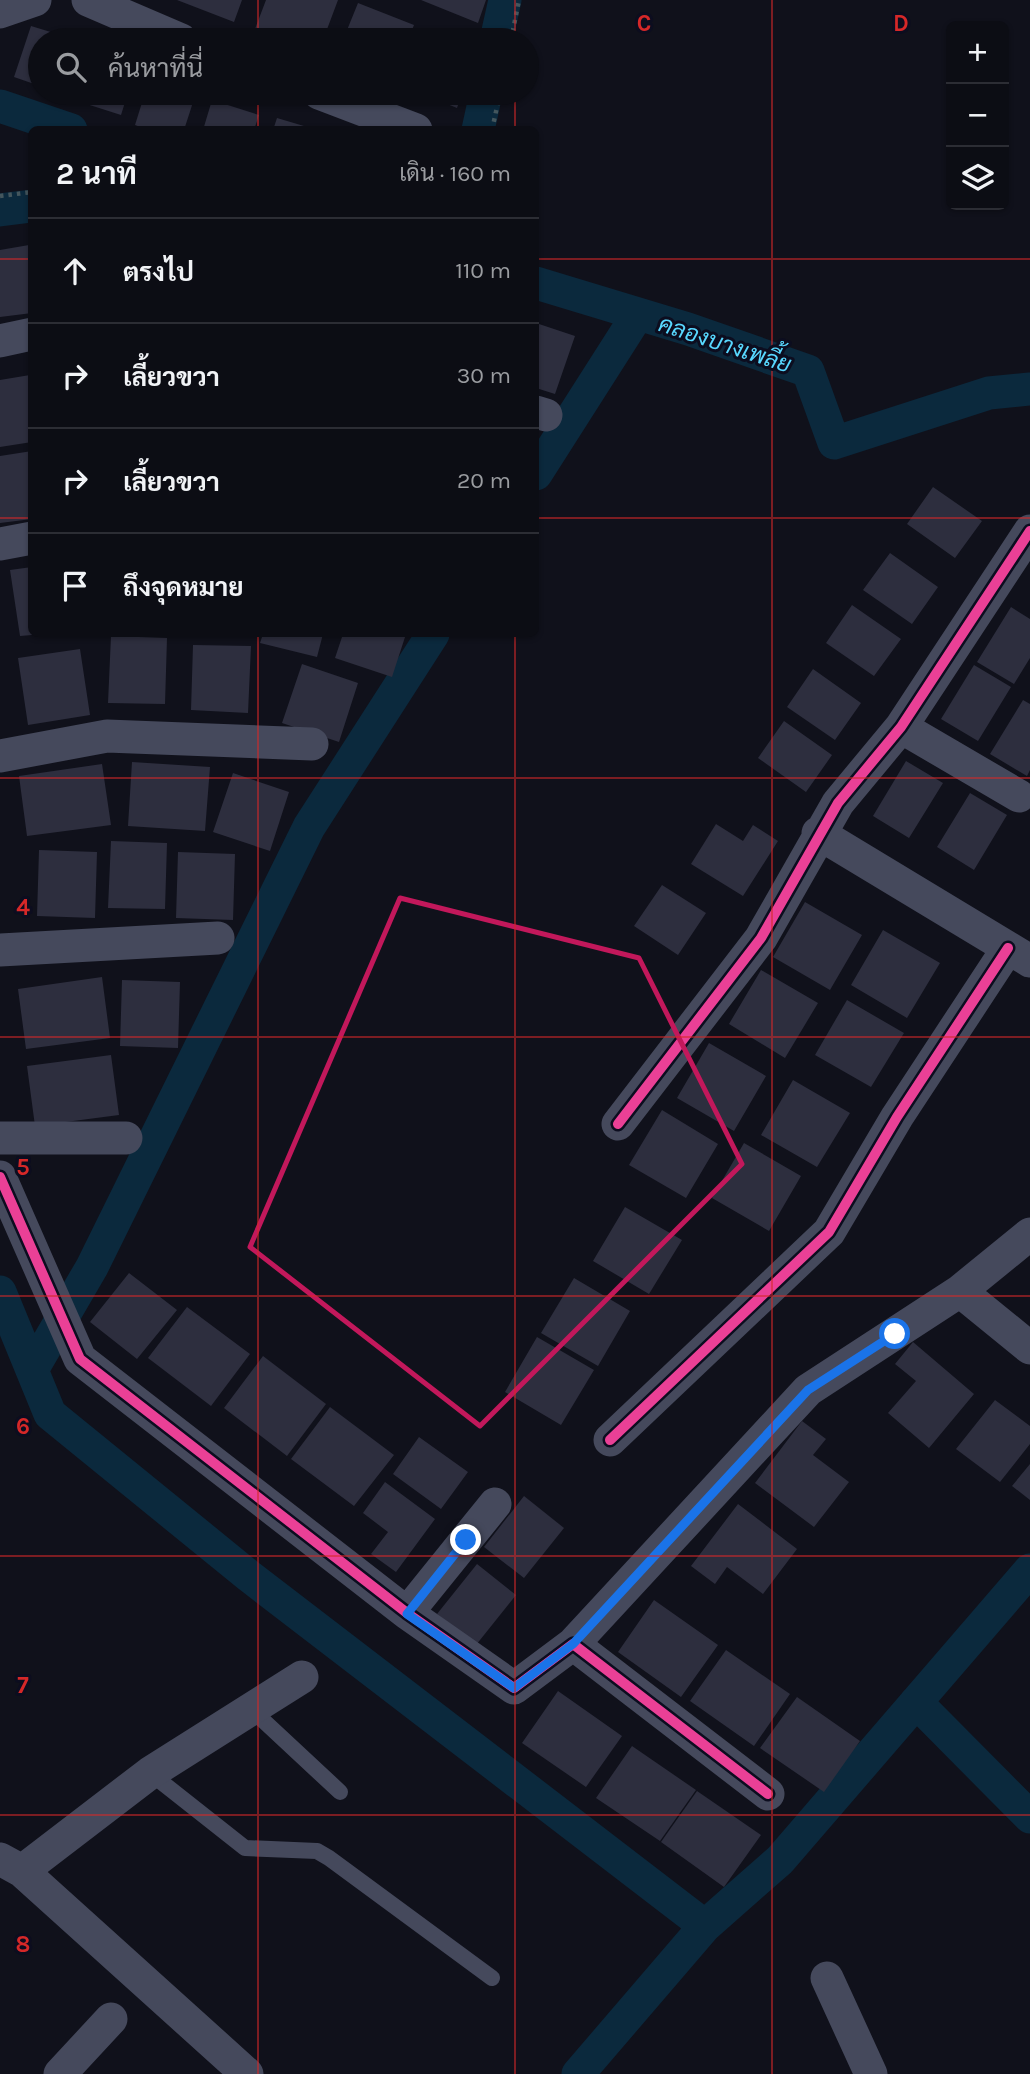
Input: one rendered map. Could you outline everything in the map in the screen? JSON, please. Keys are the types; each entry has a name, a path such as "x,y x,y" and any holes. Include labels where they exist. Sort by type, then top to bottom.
{"street":[{"path":"0,12 35,0"},
{"path":"88,0 153,28"},
{"path":"350,105 406,126"},
{"path":"0,341 28,335"},
{"path":"618,1124 761,938 818,833 838,803 901,727 1020,571 1030,531"},
{"path":"0,544 28,539"},
{"path":"901,727 1019,796"},
{"path":"0,756 107,736 312,744"},
{"path":"610,1440 829,1232 897,1117 1019,955 818,833"},
{"path":"0,950 218,938"},
{"path":"0,1138 126,1138"},
{"path":"0,1177 80,1359 407,1614 514,1688 573,1644 808,1390 960,1291 1030,1234"},
{"path":"960,1291 1030,1348"},
{"path":"407,1614 495,1504"},
{"path":"573,1644 768,1794"},
{"path":"247,2074 11,1865 302,1677"},
{"path":"827,1978 872,2074"},
{"path":"60,2074 111,2019"}],"lane":[{"path":"251,1709 340,1792"},
{"path":"150,1773 246,1848 317,1851 329,1858 492,1978"}],"path":[{"path":"513,28 519,0"},
{"path":"493,126 497,105"},
{"path":"0,196 28,192"}],"highlighted area":[{"path":"400,898 639,958 742,1164 480,1426 250,1247"}],"building":[{"path":"177,0 242,0 234,22"},
{"path":"266,0 338,0 328,28 255,28"},
{"path":"421,0 486,0 478,23"},
{"path":"358,3 414,25 413,28 348,28"},
{"path":"28,35 28,82 14,77"},
{"path":"90,105 124,105 121,115"},
{"path":"141,105 192,105 185,126 135,125"},
{"path":"210,105 228,105 259,115 255,126 204,126"},
{"path":"277,118 304,126 274,126"},
{"path":"28,245 28,314 0,317 0,250"},
{"path":"539,324 575,336 555,394 539,389"},
{"path":"28,375 28,443 0,447 0,380"},
{"path":"28,452 28,520 0,523 0,456"},
{"path":"933,487 982,521 955,558 907,524"},
{"path":"890,553 938,587 912,624 863,590"},
{"path":"28,568 28,635 20,636 10,570"},
{"path":"852,605 901,639 874,676 826,643"},
{"path":"1011,607 1030,619 1030,658 1014,684 977,662"},
{"path":"111,637 167,638 165,704 108,703"},
{"path":"262,637 322,637 317,657 260,643"},
{"path":"342,637 405,637 392,677 335,658"},
{"path":"193,645 251,646 248,713 191,710"},
{"path":"80,649 90,715 28,725 18,658"},
{"path":"302,664 358,683 339,742 282,723"},
{"path":"974,665 1011,687 978,741 941,719"},
{"path":"813,669 861,703 835,740 787,707"},
{"path":"1023,700 1030,704 1030,770 1027,776 990,754"},
{"path":"784,721 832,755 806,792 758,758"},
{"path":"906,761 943,783 909,838 873,816"},
{"path":"132,762 210,767 205,831 128,826"},
{"path":"102,764 111,825 27,836 19,776"},
{"path":"233,773 289,792 270,851 213,832"},
{"path":"970,793 1007,815 974,870 937,847"},
{"path":"716,824 743,841 753,825 778,841 743,896 691,864"},
{"path":"111,841 167,843 165,909 108,908"},
{"path":"39,850 97,852 95,918 37,916"},
{"path":"178,852 235,854 233,920 176,918"},
{"path":"662,885 706,913 678,955 634,926"},
{"path":"805,902 862,935 830,990 773,957"},
{"path":"883,930 940,963 907,1018 851,985"},
{"path":"761,970 818,1003 785,1058 729,1024"},
{"path":"102,977 110,1038 26,1049 18,989"},
{"path":"122,980 180,982 178,1048 120,1046"},
{"path":"847,1000 904,1033 871,1087 815,1055"},
{"path":"709,1043 766,1076 734,1131 677,1098"},
{"path":"111,1055 119,1115 35,1126 27,1066"},
{"path":"793,1080 850,1113 817,1167 761,1135"},
{"path":"662,1110 718,1144 686,1198 629,1165"},
{"path":"744,1143 801,1176 769,1231 712,1198"},
{"path":"625,1207 682,1240 649,1294 593,1261"},
{"path":"129,1273 177,1310 137,1359 90,1322"},
{"path":"574,1278 630,1311 598,1366 541,1333"},
{"path":"187,1307 250,1354 211,1406 148,1358"},
{"path":"537,1337 594,1370 561,1425 505,1392"},
{"path":"913,1342 974,1394 929,1448 888,1413 916,1381 895,1364"},
{"path":"263,1356 326,1404 287,1456 224,1408"},
{"path":"995,1400 1030,1426 1030,1444 1000,1482 956,1449"},
{"path":"330,1407 394,1455 354,1506 291,1459"},
{"path":"802,1421 826,1439 813,1455 849,1482 814,1527 755,1483"},
{"path":"419,1437 468,1472 441,1509 393,1474"},
{"path":"1030,1464 1030,1500 1012,1486"},
{"path":"385,1482 435,1519 396,1572 371,1554 388,1532 363,1513"},
{"path":"524,1496 564,1528 524,1578 484,1547"},
{"path":"738,1504 797,1549 763,1594 727,1567 715,1584 691,1566"},
{"path":"477,1564 516,1595 476,1645 437,1614"},
{"path":"654,1600 718,1645 681,1697 618,1652"},
{"path":"726,1650 790,1694 754,1746 690,1701"},
{"path":"558,1691 622,1736 586,1787 522,1743"},
{"path":"797,1697 860,1741 824,1792 760,1748"},
{"path":"632,1746 696,1790 660,1841 596,1798"},
{"path":"697,1791 761,1835 724,1887 661,1842"}],"waterway":[{"path":"499,28 505,0"},
{"path":"479,126 483,105"},
{"path":"0,106 59,126"},
{"path":"0,210 28,206"},
{"name":"คลองบางเพลี้ย","path":"539,284 688,329 808,371 834,443 989,393 1030,389"},
{"path":"539,469 638,314"},
{"path":"32,1370 92,1267 309,827 431,637"},
{"path":"0,1292 50,1414 249,1576 705,1926"},
{"path":"578,2074 705,1926 780,1860 1030,1570"},
{"path":"916,1702 1030,1817"}],"cycle path":[{"path":"618,1124 761,938 838,803 901,727 1030,531"},
{"path":"610,1440 829,1232 897,1117 1008,948"},
{"path":"0,1177 80,1359 407,1613 514,1688 573,1644 768,1794"}],"route":[{"path":"466,1540 407,1614 514,1688 573,1644 808,1390 895,1334"}]}
